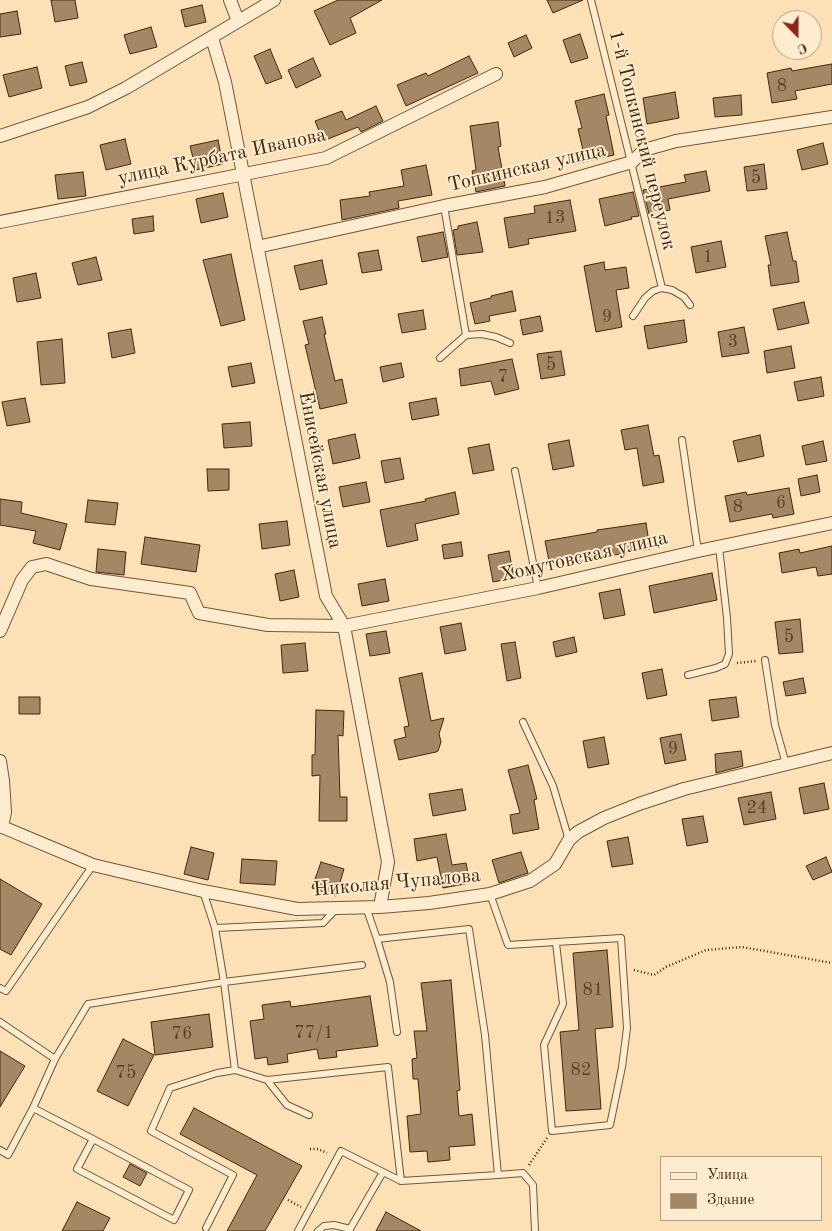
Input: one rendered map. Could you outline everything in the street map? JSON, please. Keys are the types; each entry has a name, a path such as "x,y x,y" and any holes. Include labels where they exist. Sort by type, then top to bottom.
{"street":[{"path":"230,0 238,21"},
{"path":"0,136 88,107 126,88 274,0"},
{"name":"Енисейская улица","path":"212,38 226,82 326,596 344,626 388,862 380,907"},
{"name":"улица Курбата Иванова","path":"0,222 243,176 326,158 496,74"},
{"name":"Топкинская улица","path":"257,247 444,206 526,191 632,162 644,150 676,141 832,117"},
{"name":"Хомутовская улица","path":"0,631 22,580 32,567 46,564 91,579 190,593 199,613 268,625 344,626 538,588 719,546 832,523"},
{"name":"Николая Чупалова","path":"1,826 93,865 203,892 297,909 380,907 429,903 490,894 530,881 555,864 569,840 578,832 604,818 638,804 684,789 832,752"},
{"path":"0,761 5,812 1,826"}],"lane":[{"name":"1-й Топкинский переулок","path":"592,0 662,288"},
{"path":"444,206 466,335"},
{"path":"633,316 645,298 653,291 662,288 672,290 684,297 690,305"},
{"path":"440,358 466,335 482,334 496,336 510,343"},
{"path":"682,440 698,551"},
{"path":"515,471 538,588"},
{"path":"688,675 725,664 729,654 719,546"},
{"path":"765,660 775,725 786,764"},
{"path":"523,722 553,786 569,840"},
{"path":"0,988 6,991 93,865"},
{"path":"203,892 215,928 235,1070"},
{"path":"490,894 508,945 621,938 627,1028 622,1067 610,1125 552,1131 544,1045 563,1004 556,943"},
{"path":"366,907 390,982 397,1032"},
{"path":"215,928 323,923 337,908"},
{"path":"377,939 469,929 485,1035 498,1175"},
{"path":"0,1150 8,1155 34,1108 55,1059 88,1004 224,982 362,965"},
{"path":"0,1022 55,1059"},
{"path":"206,1228 233,1175 151,1131 170,1088 217,1073 235,1070 267,1080 388,1066 401,1181"},
{"path":"267,1080 286,1105 309,1115"},
{"path":"34,1108 93,1139 189,1190 174,1220 77,1169 93,1139"},
{"path":"298,1231 341,1151 401,1181 523,1173 533,1185 535,1231"},
{"path":"318,1231 324,1226 334,1225 350,1229 383,1172"}],"path":[{"path":"725,664 765,660"},
{"path":"624,966 639,973 654,975 666,966 706,950 742,947 832,963"},
{"path":"523,1173 552,1131"},
{"path":"310,1149 318,1149 338,1157"}],"building":[{"path":"51,0 75,0 78,18 55,22"},
{"path":"338,0 382,0 350,18 356,33 330,45 314,11"},
{"path":"547,0 583,0 553,13"},
{"path":"202,5 206,22 185,27 181,10"},
{"path":"17,11 21,34 0,37 0,14"},
{"path":"151,27 157,47 130,54 124,35"},
{"path":"580,34 588,58 571,63 563,40"},
{"path":"526,35 532,48 514,57 508,43"},
{"path":"270,49 282,78 266,84 254,56"},
{"path":"469,56 478,73 406,106 397,85 426,73 428,76"},
{"path":"313,58 321,76 296,88 288,70"},
{"path":"82,62 87,82 70,86 65,66"},
{"path":"832,64 832,84 795,91 797,99 772,103 767,73 791,68 792,71"},
{"path":"37,67 42,88 9,97 3,75"},
{"path":"675,92 679,118 647,124 643,98"},
{"path":"604,94 609,115 606,116 614,155 574,164 572,153 583,150 578,129 582,128 575,101"},
{"path":"741,95 742,115 715,117 713,98"},
{"path":"376,106 383,121 361,132 358,127 323,141 315,121 342,111 346,120"},
{"path":"498,122 501,146 498,147 505,186 476,192 472,171 476,170 470,126"},
{"path":"125,139 131,164 106,170 100,145"},
{"path":"218,140 223,164 196,170 190,146"},
{"path":"823,143 828,164 802,170 797,150"},
{"path":"764,164 767,189 747,191 744,167"},
{"path":"426,165 432,195 398,201 399,208 342,220 340,200 370,196 369,192 404,186 401,170"},
{"path":"706,171 710,191 668,199 670,210 649,214 643,190 686,182 684,175"},
{"path":"83,172 86,196 58,199 55,175"},
{"path":"633,192 639,216 605,226 599,199"},
{"path":"223,193 228,217 201,223 196,199"},
{"path":"570,200 576,231 528,239 529,244 509,248 504,218 535,213 534,206"},
{"path":"153,216 154,231 134,234 132,219"},
{"path":"477,222 483,252 457,255 453,230 458,229 458,226"},
{"path":"443,232 448,257 422,262 417,237"},
{"path":"787,232 793,261 796,261 799,282 771,286 768,265 771,265 765,236"},
{"path":"721,241 726,267 696,273 691,247"},
{"path":"378,250 382,270 362,273 358,253"},
{"path":"231,254 245,320 221,326 203,260"},
{"path":"96,257 102,280 78,285 72,263"},
{"path":"322,260 327,284 300,290 294,266"},
{"path":"604,262 605,270 626,267 629,288 616,290 622,327 596,332 584,266"},
{"path":"36,273 41,298 17,302 13,278"},
{"path":"512,291 516,311 489,316 490,321 475,324 470,303"},
{"path":"804,302 809,323 778,330 773,309"},
{"path":"423,310 426,329 402,333 398,314"},
{"path":"540,316 543,331 523,335 520,320"},
{"path":"322,317 335,381 342,379 347,403 320,409 305,345 309,344 303,321"},
{"path":"684,320 687,342 648,349 644,326"},
{"path":"744,327 749,353 722,357 718,332"},
{"path":"131,329 135,353 112,358 108,333"},
{"path":"62,339 65,383 41,385 37,342"},
{"path":"791,346 795,368 767,373 764,351"},
{"path":"561,351 565,375 541,379 537,354"},
{"path":"512,359 519,389 495,395 491,381 461,386 459,369"},
{"path":"251,363 255,383 232,387 228,367"},
{"path":"401,363 404,377 383,382 380,367"},
{"path":"821,377 824,396 798,401 794,382"},
{"path":"25,398 30,422 7,426 2,402"},
{"path":"436,398 439,415 412,420 409,403"},
{"path":"250,422 252,446 224,448 222,424"},
{"path":"648,425 654,456 659,455 664,482 643,486 637,448 625,450 621,430"},
{"path":"355,434 360,458 333,464 328,440"},
{"path":"760,435 764,456 738,462 733,441"},
{"path":"569,440 574,466 553,470 548,444"},
{"path":"823,441 827,461 806,465 802,446"},
{"path":"489,444 494,470 473,474 468,448"},
{"path":"400,458 404,479 385,483 381,461"},
{"path":"207,469 229,469 229,490 208,491"},
{"path":"817,475 820,492 801,496 798,479"},
{"path":"366,482 370,502 343,507 339,487"},
{"path":"789,488 794,514 773,518 772,514 730,522 725,496 746,492 747,495"},
{"path":"455,492 459,514 415,524 418,540 387,547 380,510 426,501 425,499"},
{"path":"0,499 22,502 21,513 67,524 60,550 33,543 36,531 0,525"},
{"path":"88,500 118,503 115,525 85,522"},
{"path":"287,521 290,545 262,549 259,524"},
{"path":"646,523 650,549 550,566 545,541 597,532 597,530"},
{"path":"145,537 200,545 196,572 141,564"},
{"path":"461,542 463,556 444,559 442,545"},
{"path":"832,546 832,574 818,576 816,567 782,573 779,553 799,549 800,553"},
{"path":"98,549 126,552 124,575 96,572"},
{"path":"509,551 514,578 493,582 488,555"},
{"path":"294,570 299,597 280,601 275,574"},
{"path":"712,573 717,600 654,613 649,586"},
{"path":"385,579 389,601 362,606 358,584"},
{"path":"620,589 625,615 604,619 599,593"},
{"path":"800,619 803,652 779,654 775,622"},
{"path":"461,623 466,650 445,654 440,627"},
{"path":"386,631 390,653 370,656 366,634"},
{"path":"574,637 577,652 556,657 553,642"},
{"path":"515,642 521,678 507,681 501,644"},
{"path":"305,643 308,671 283,673 281,645"},
{"path":"662,669 667,695 647,699 642,673"},
{"path":"422,673 431,721 444,718 439,734 441,742 436,752 399,760 394,740 406,737 404,727 409,726 399,678"},
{"path":"803,678 806,693 786,696 783,682"},
{"path":"19,697 40,697 40,714 19,714"},
{"path":"736,697 739,717 712,721 709,700"},
{"path":"316,710 344,711 343,736 338,735 340,797 347,797 347,821 319,821 320,775 312,776 312,755 315,755"},
{"path":"681,734 686,760 665,764 660,738"},
{"path":"604,737 609,764 588,768 583,741"},
{"path":"741,751 743,766 716,773 715,754"},
{"path":"528,765 537,799 534,800 539,829 513,834 510,815 520,813 508,770"},
{"path":"824,783 829,809 804,814 799,788"},
{"path":"462,789 466,810 433,816 429,794"},
{"path":"771,792 776,819 744,825 738,798"},
{"path":"703,816 708,842 687,846 682,819"},
{"path":"446,834 452,865 466,863 470,883 443,888 437,857 417,861 414,839"},
{"path":"628,837 633,864 612,867 607,841"},
{"path":"191,847 214,853 208,880 184,874"},
{"path":"521,852 528,873 499,883 492,860"},
{"path":"826,857 832,872 813,880 806,866"},
{"path":"242,859 277,861 275,885 240,883"},
{"path":"321,862 344,869 336,896 312,888"},
{"path":"0,879 42,904 11,955 0,949"},
{"path":"607,950 613,1027 595,1029 601,1109 566,1111 560,1032 579,1030 573,953"},
{"path":"451,980 460,1090 457,1091 459,1116 472,1114 475,1145 449,1147 450,1160 428,1162 427,1151 410,1152 407,1116 421,1114 418,1079 413,1079 412,1059 417,1058 414,1031 427,1031 421,983"},
{"path":"370,996 378,1046 336,1051 337,1057 319,1059 317,1049 287,1054 288,1062 268,1065 267,1057 255,1059 250,1021 264,1019 262,1005 290,1001 291,1007"},
{"path":"209,1014 213,1047 155,1055 151,1022"},
{"path":"123,1039 154,1055 128,1106 97,1091"},
{"path":"0,1051 25,1066 0,1107"},
{"path":"194,1108 302,1166 265,1231 227,1231 257,1175 180,1134"},
{"path":"130,1164 147,1173 140,1186 123,1177"},
{"path":"77,1202 110,1218 103,1231 62,1231"},
{"path":"386,1212 421,1231 376,1231"}]}
